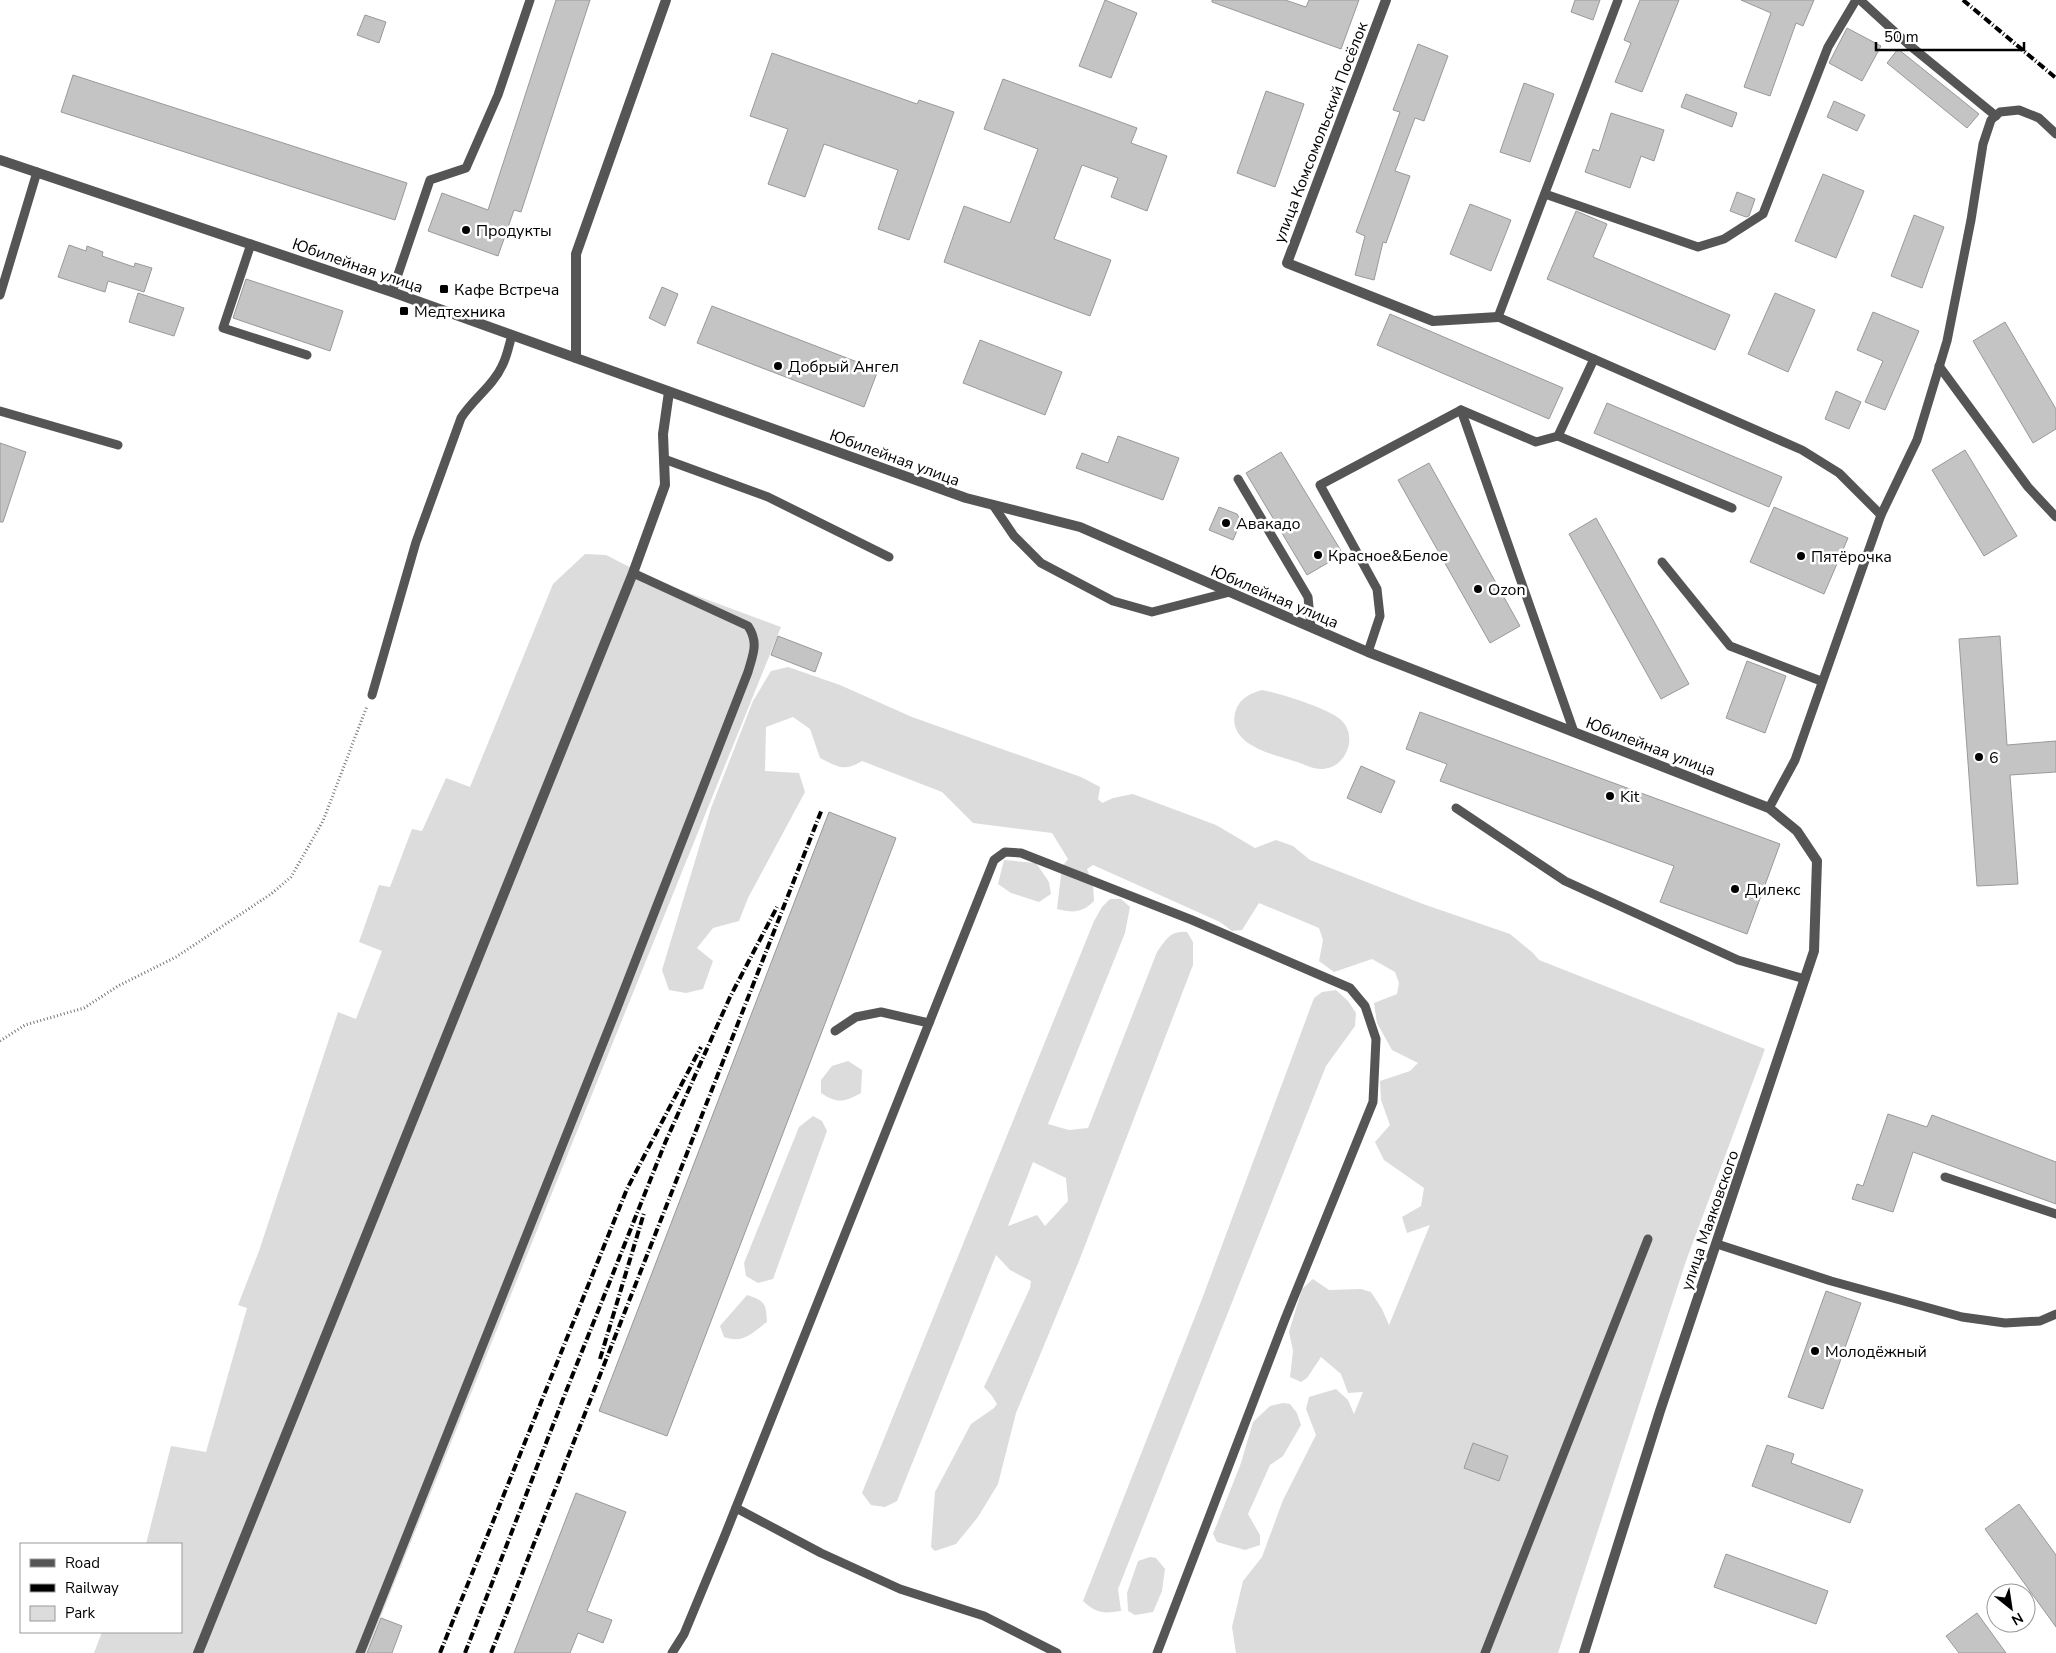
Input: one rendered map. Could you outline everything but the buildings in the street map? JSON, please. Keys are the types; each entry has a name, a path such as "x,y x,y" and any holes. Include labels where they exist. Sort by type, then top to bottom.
{"street":[{"path":"576,358 576,254 666,0"},
{"name":"улица Комсомольский Посёлок","path":"1386,0 1287,263 1434,321 1498,316"},
{"name":"Юбилейная улица","path":"0,160 392,292 966,498 1080,527 1368,652 1769,808"},
{"path":"198,1653 633,573 665,486 663,434 669,392"},
{"name":"улица Маяковского","path":"1584,1653 1660,1411 1814,951 1817,861 1798,832 1769,808"}],"lane":[{"path":"392,292 430,180 466,168 498,95 530,0"},
{"path":"1618,0 1498,316 1802,450 1839,473 1881,515"},
{"path":"1545,194 1698,247 1724,239 1763,214 1828,47 1856,0"},
{"path":"1860,0 1908,44 1996,116"},
{"path":"1769,808 1795,760 1821,681 1881,515 1917,440 1947,341 1971,220 1983,144 1991,120 2000,112 2019,110 2039,118 2056,134"},
{"path":"0,295 37,172"},
{"path":"251,244 223,328 307,356"},
{"path":"372,695 416,542 461,418 470,404 485,390 502,366 512,335"},
{"path":"1558,436 1594,359"},
{"path":"1939,366 2028,487 2056,516"},
{"path":"1461,410 1536,442 1558,436 1732,508"},
{"path":"1368,652 1380,616 1377,589 1320,485 1461,410"},
{"path":"1461,410 1574,732"},
{"path":"0,411 118,446"},
{"path":"664,460 768,496 889,557"},
{"path":"1238,480 1308,597 1311,627"},
{"path":"994,505 1014,536 1040,563 1113,601 1152,612 1230,592"},
{"path":"1662,562 1730,646 1821,681"},
{"path":"360,1653 614,1017 748,672 755,649 754,635 748,626 633,573"},
{"path":"1456,808 1565,881 1738,960 1805,979"},
{"path":"672,1653 684,1634 736,1508 994,860 1005,852 1021,852 1192,920 1350,988 1365,1006 1376,1039 1373,1102 1285,1319 1157,1653"},
{"path":"836,1031 856,1017 882,1012 929,1023"},
{"path":"1945,1176 2056,1214"},
{"path":"1485,1653 1648,1239"},
{"path":"1717,1244 1831,1281 1962,1317 2005,1323 2040,1321 2056,1314"},
{"path":"2040,1321 2056,1308"},
{"path":"736,1508 821,1553 900,1589 984,1616 1057,1653"}],"path":[{"path":"0,1041 25,1025 84,1008 118,986 176,958 271,894 291,877 323,821 372,695"}],"green space":[{"path":"585,554 606,555 657,581 781,627 366,1653 94,1653 102,1633 182,1633 182,1543 146,1543 171,1446 206,1452 247,1308 238,1305 259,1251 338,1012 356,1019 382,951 359,942 379,885 390,887 412,829 422,831 446,778 470,787 553,584"},
{"path":"788,667 840,685 912,717 1081,777 1100,787 1098,799 1102,803 1113,798 1133,794 1216,825 1255,848 1276,840 1293,846 1310,860 1423,904 1510,934 1539,960 1765,1049 1686,1261 1558,1653 1236,1653 1232,1627 1243,1581 1262,1557 1283,1500 1316,1435 1306,1409 1309,1397 1336,1389 1348,1400 1354,1414 1363,1392 1348,1393 1341,1374 1321,1357 1307,1378 1301,1382 1290,1377 1293,1351 1289,1332 1302,1289 1313,1279 1329,1290 1361,1289 1371,1292 1382,1309 1389,1325 1430,1225 1407,1233 1402,1217 1421,1206 1424,1188 1384,1160 1375,1142 1390,1125 1381,1100 1380,1081 1410,1071 1418,1063 1392,1050 1377,1023 1374,1003 1397,994 1399,983 1395,972 1372,959 1334,972 1319,961 1323,940 1319,928 1259,903 1242,930 1232,931 1220,922 1093,865 1087,869 1093,885 1094,901 1077,911 1057,909 1062,867 1068,859 1052,833 973,823 942,792 862,761 846,767 832,764 820,758 810,729 793,717 766,727 765,771 799,773 805,792 748,898 739,921 713,928 697,948 713,961 703,989 686,993 669,990 662,970 711,808 753,701 771,671"},
{"path":"1262,690 1314,706 1340,719 1349,733 1348,750 1344,757 1331,767 1322,769 1266,752 1245,740 1238,732 1234,722 1236,710 1240,702 1246,697"},
{"path":"1004,860 1036,863 1049,882 1051,894 1039,902 1011,893 998,884"},
{"path":"1110,899 1121,899 1130,907 1125,933 1048,1124 1069,1130 1088,1128 1157,952 1169,936 1177,932 1187,932 1193,942 1193,965 1079,1261 1016,1413 998,1484 978,1517 956,1544 935,1551 931,1547 935,1492 971,1424 997,1404 984,1387 1030,1288 1031,1281 1010,1270 996,1255 897,1501 885,1507 871,1505 862,1493 1094,921 1102,907","holes":["1033,1162 1066,1178 1068,1201 1045,1226 1037,1215 1008,1226"]},
{"path":"1336,990 1348,1001 1356,1013 1355,1026 1326,1066 1118,1589 1121,1611 1100,1612 1083,1601 1202,1299 1314,998 1322,992"},
{"path":"848,1061 862,1070 861,1093 845,1100 837,1100 821,1093 821,1080 832,1066"},
{"path":"813,1116 822,1121 827,1131 773,1279 758,1283 746,1276 744,1263 799,1127"},
{"path":"747,1295 761,1301 765,1307 767,1322 742,1338 731,1339 724,1337 720,1326"},
{"path":"1283,1403 1290,1404 1297,1413 1301,1425 1283,1456 1270,1465 1248,1514 1260,1535 1260,1545 1245,1550 1217,1542 1213,1534 1241,1463 1253,1422 1270,1406"},
{"path":"1150,1557 1156,1558 1165,1569 1162,1591 1153,1612 1135,1615 1128,1611 1127,1593 1138,1561"}],"railway":[{"path":"1963,0 2056,78"},
{"path":"491,1653 822,809"},
{"path":"465,1653 665,1143 730,997 777,907"},
{"path":"440,1653 627,1189 701,1047"},
{"path":"600,1359 644,1213"}],"place":[{"name":"Продукты","path":"466,230"},
{"name":"Кафе Встреча","path":"444,289"},
{"name":"Медтехника","path":"404,311"},
{"name":"Добрый Ангел","path":"778,366"},
{"name":"Авакадо","path":"1226,523"},
{"name":"Красное&Белое","path":"1318,555"},
{"name":"Пятёрочка","path":"1801,556"},
{"name":"Ozon","path":"1478,589"},
{"name":"6","path":"1979,757"},
{"name":"Kit","path":"1610,796"},
{"name":"Дилекс","path":"1735,889"},
{"name":"Молодёжный","path":"1815,1351"}]}
